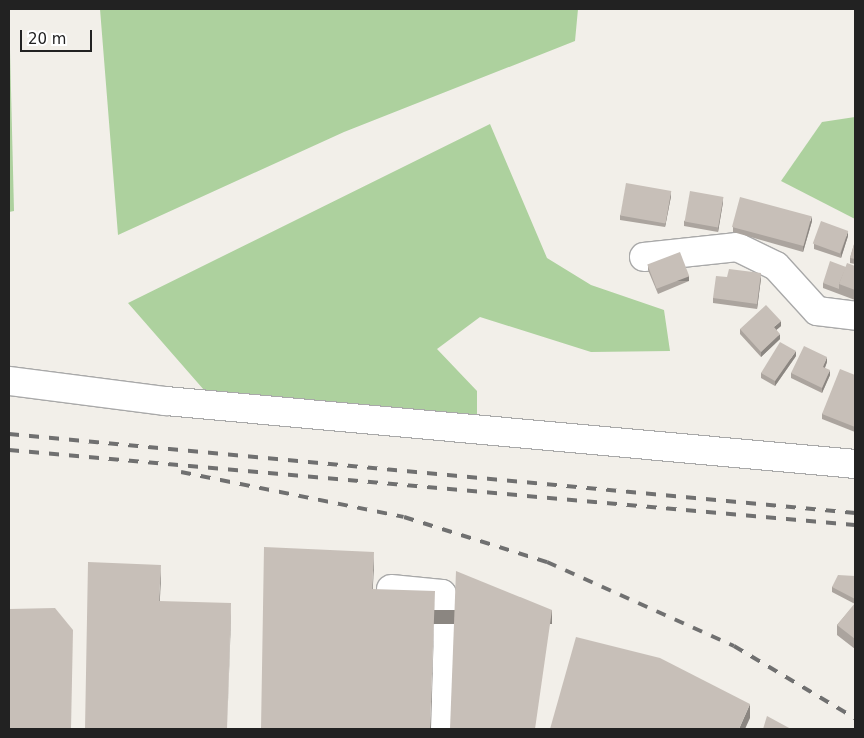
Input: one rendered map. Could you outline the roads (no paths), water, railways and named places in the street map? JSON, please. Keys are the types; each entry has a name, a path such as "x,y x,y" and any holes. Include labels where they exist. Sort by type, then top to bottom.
{"street":[{"path":"644,256 737,247 776,266 816,311 855,316"},
{"path":"9,381 166,400 855,464"},
{"path":"391,589 442,594 438,729"}],"railway":[{"path":"9,434 855,513"},
{"path":"9,450 855,525"},
{"path":"181,472 404,517 547,562 734,646 855,718"}]}
